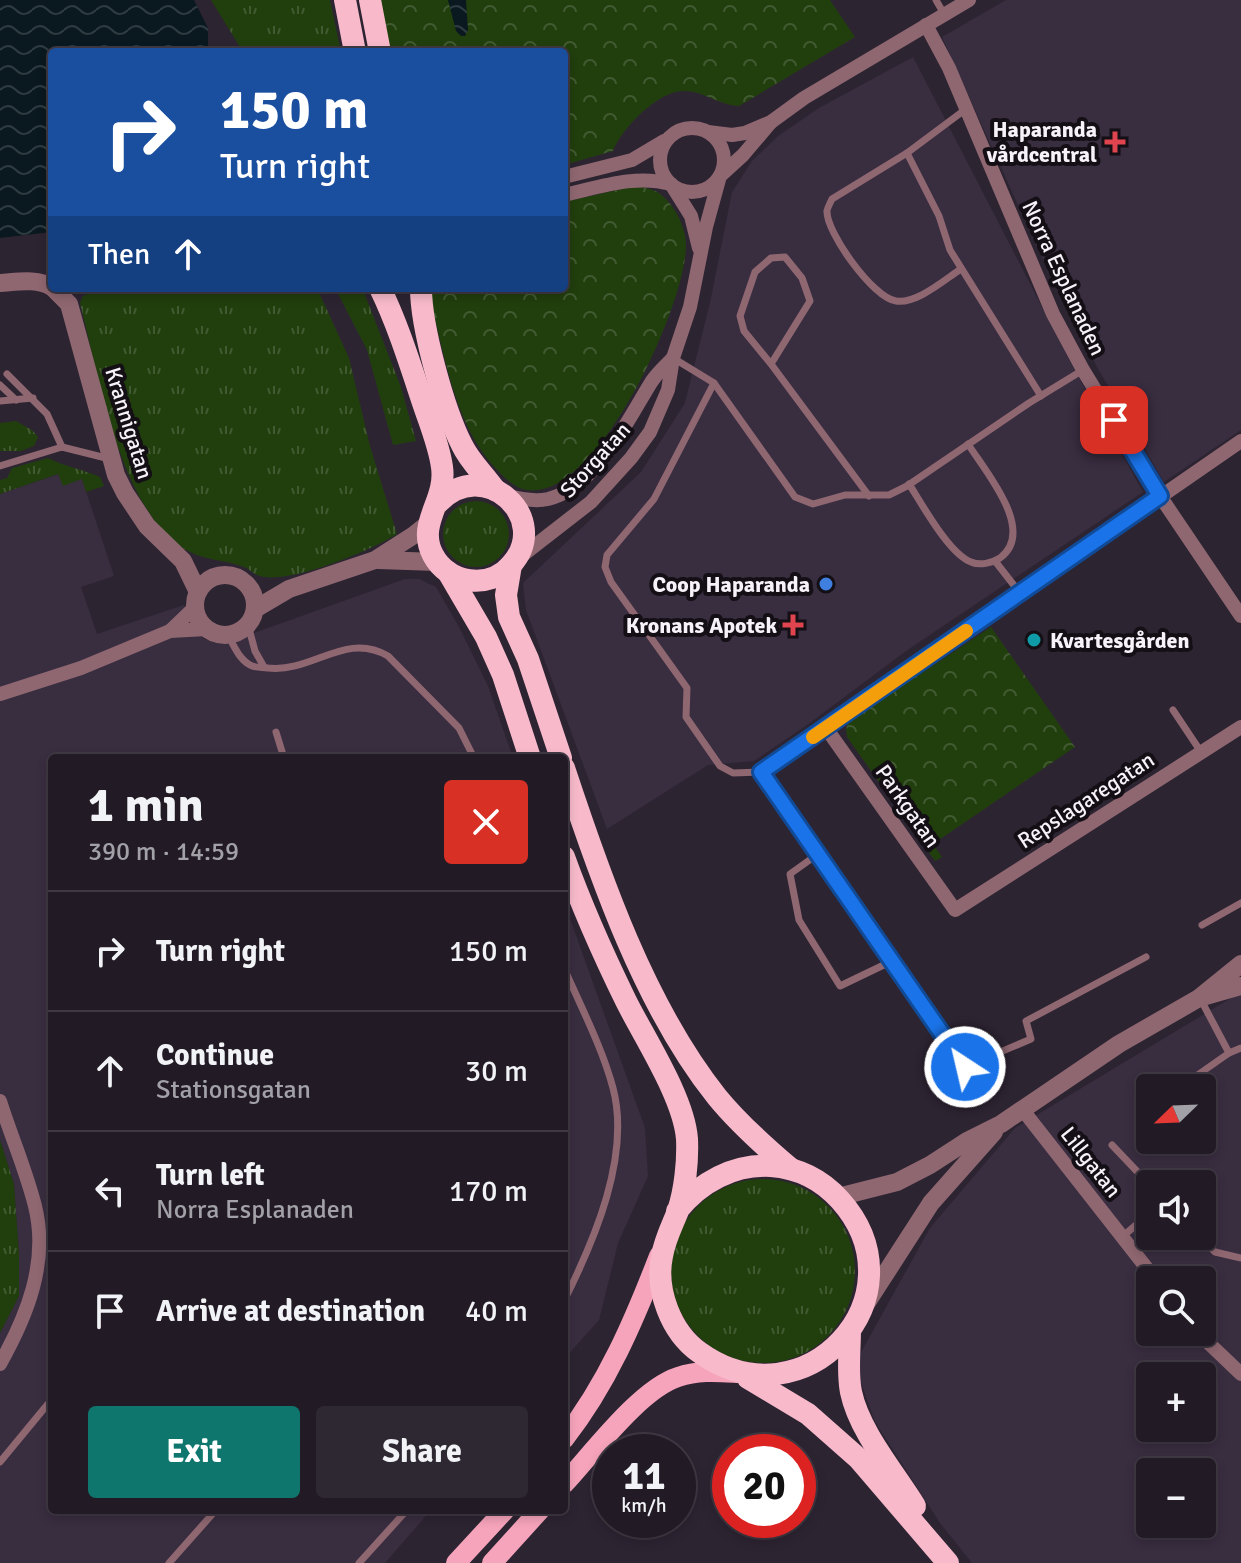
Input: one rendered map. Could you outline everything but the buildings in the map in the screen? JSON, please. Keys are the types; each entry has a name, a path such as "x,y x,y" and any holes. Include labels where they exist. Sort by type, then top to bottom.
{"highway":[{"path":"345,0 354,48"},
{"path":"370,0 379,48"},
{"path":"382,292 437,445 443,477 429,546 491,649 512,700 529,754"},
{"path":"421,292 433,359 456,432 468,455 517,510 523,530 521,547 511,565 506,590 509,617 528,659 560,754"},
{"path":"434,513 449,493 465,487 481,486 499,492"},
{"path":"442,567 466,580 483,581 511,565"},
{"path":"568,779 609,894 643,973 672,1028 720,1101 755,1138 792,1170"},
{"path":"568,867 599,945 680,1111 687,1134 687,1154 677,1211 666,1237 660,1271 670,1317 695,1350 808,1414 859,1459 945,1558"},
{"path":"677,1211 696,1191 728,1172 765,1166 792,1170 822,1183 838,1197 861,1229 869,1277 856,1321 850,1381 855,1407 945,1558"},
{"path":"740,1373 778,1375 808,1367 837,1346 856,1321"}],"main road":[{"path":"568,1433 617,1356 666,1237"},
{"path":"568,1480 649,1393 675,1378 695,1373 740,1373"},
{"path":"456,1563 501,1514"},
{"path":"492,1563 536,1514"}],"street":[{"path":"568,176 632,160 678,131 690,127 732,135 771,122 804,98 969,0"},
{"name":"Norra Esplanaden","path":"926,25 949,68 1034,273 1083,370 1160,496 1241,616"},
{"path":"568,194 629,180 651,180 688,192 701,191 712,185 743,155 771,122"},
{"name":"Storgatan","path":"511,565 591,502 631,458 650,432 664,404 673,358 690,307 700,252 724,164 724,151 718,140 708,132"},
{"name":"Storgatan","path":"668,139 660,162 663,174 691,216 700,252"},
{"name":"Krannigatan","path":"0,283 48,284"},
{"name":"Krannigatan","path":"60,292 69,304 78,330 120,484 147,526 183,561 219,576"},
{"name":"Storgatan","path":"499,492 531,500 547,499 579,481 612,446 653,379 673,358"},
{"path":"826,728 1241,441"},
{"path":"375,560 434,513"},
{"path":"0,694 81,668 170,631 207,629 228,635 243,630 252,617 289,589 375,560 419,559 442,567"},
{"name":"Krannigatan","path":"183,561 196,600"},
{"path":"170,631 196,600 207,581 219,576 235,577 261,588 289,589"},
{"path":"248,585 255,601 252,617"},
{"path":"196,600 200,623 207,629"},
{"name":"Repslagaregatan","path":"955,910 1241,727"},
{"name":"Parkgatan","path":"826,728 955,910"},
{"path":"838,1197 907,1178 1001,1124 1119,1044 1199,998 1241,964"},
{"path":"1199,998 1241,986"},
{"path":"0,1101 36,1208 38,1270 19,1331 0,1364"},
{"name":"Lillgatan","path":"1022,1109 1145,1266"},
{"path":"856,1321 931,1203 1001,1124"},
{"path":"1212,1346 1241,1374"}],"lane":[{"path":"936,0 944,14"},
{"path":"961,269 916,297 898,302 883,297 860,276 830,223 827,210 832,199 907,153 966,109"},
{"path":"907,153 939,216 950,250 1041,396"},
{"path":"771,364 810,301 802,278 785,257 771,258 755,272 740,316 744,331 869,496"},
{"path":"673,358 714,383 795,497 813,504 845,495 889,495 1083,370"},
{"path":"7,374 47,414 62,447"},
{"path":"714,383 654,499 607,555 605,567 611,582 687,688 686,717 720,766 733,773 761,772 826,728"},
{"path":"0,385 16,400"},
{"path":"0,401 33,398"},
{"path":"909,484 957,552 971,562 987,564 995,561 1013,544 1015,529 1009,512 968,444"},
{"path":"0,466 62,447 111,459"},
{"path":"995,561 1020,593"},
{"path":"252,617 255,651 264,667"},
{"path":"228,635 246,662 253,667 291,667 354,646 374,648 388,656 459,728 472,754"},
{"path":"1173,710 1201,752"},
{"path":"276,732 283,754"},
{"path":"761,772 965,1067 1031,1039 1026,1021 1146,957"},
{"path":"818,854 790,874 799,920 840,986 890,962"},
{"path":"1202,925 1241,903"},
{"path":"568,978 610,1081 617,1116 617,1147 605,1201 582,1265 568,1293"},
{"path":"1199,998 1229,1053"},
{"path":"1199,1074 1241,1048"},
{"path":"1112,1145 1136,1170"},
{"path":"1122,1237 1136,1225"},
{"path":"1213,1250 1241,1258"},
{"path":"0,1462 48,1404"},
{"path":"169,1563 212,1514"},
{"path":"359,1563 403,1514"}],"shaded area":[{"name":"Haparanda vårdcentral","path":"1006,0 1241,0 1241,430 1164,482 1097,367 1037,247 942,37"},
{"path":"913,57 1074,369 1143,492 906,651 754,761 708,765 607,829 526,610 523,583 641,472 685,403 710,303 732,192 752,161 778,136 819,108"},
{"path":"59,474 82,479 114,576 81,587 97,634 184,605 202,638 226,643 405,579 419,579 436,587 488,686 512,754 48,754 48,1514 428,1514 385,1563 0,1563 0,1333 19,1296 19,1254 14,1184 0,1140 0,494"},
{"path":"568,913 645,1128 648,1176 618,1243 599,1320 568,1355"},
{"path":"1241,992 1241,1563 972,1563 940,1523 875,1422 861,1383 860,1354 930,1228 1015,1128"}],"green space":[{"path":"211,0 330,0 340,48 241,48"},
{"path":"380,0 830,0 855,37 739,106 705,95 674,92 642,112 624,132 613,151 568,164 568,48 389,48"},
{"path":"635,186 660,194 676,213 683,229 686,245 682,273 654,353 632,396 606,436 579,468 550,487 522,489 504,477 486,457 464,417 448,373 431,304 432,292 568,292 568,201"},
{"path":"93,292 319,292 349,358 370,446 397,534 330,564 273,577 258,575 244,567 186,550 163,531 144,505 128,473 104,402 80,303 83,296"},
{"path":"337,292 363,292 365,295 401,387 416,441 393,445 367,350"},
{"path":"16,421 38,437 34,446 21,451 0,451 0,423"},
{"path":"48,458 100,477 104,486 86,492 82,479 63,486 58,474 0,494 0,480 7,478 12,468"},
{"path":"476,501 499,511 509,534 499,557 476,567 453,557 443,534 453,511"},
{"path":"991,627 1075,747 933,844 942,857 935,861 847,737 846,729 848,722"},
{"path":"0,1140 14,1184 19,1296 0,1333"},
{"path":"763,1179 798,1186 828,1206 848,1236 855,1271 848,1306 828,1336 798,1356 763,1363 728,1356 698,1336 678,1306 671,1271 678,1236 698,1206 728,1186"}],"water":[{"path":"0,0 194,0 208,28 208,48 48,48 48,232 0,238"},
{"path":"448,0 466,0 468,30 465,36 456,31"}],"slow traffic":[{"path":"813,737 966,631"}],"place":[{"name":"Haparanda vårdcentral","path":"1115,142"},
{"name":"Coop Haparanda","path":"826,584"},
{"name":"Kronans Apotek","path":"793,625"},
{"name":"Kvartesgården","path":"1034,640"}],"route":[{"path":"965,1067 761,772 1160,496 1114,420"}]}
